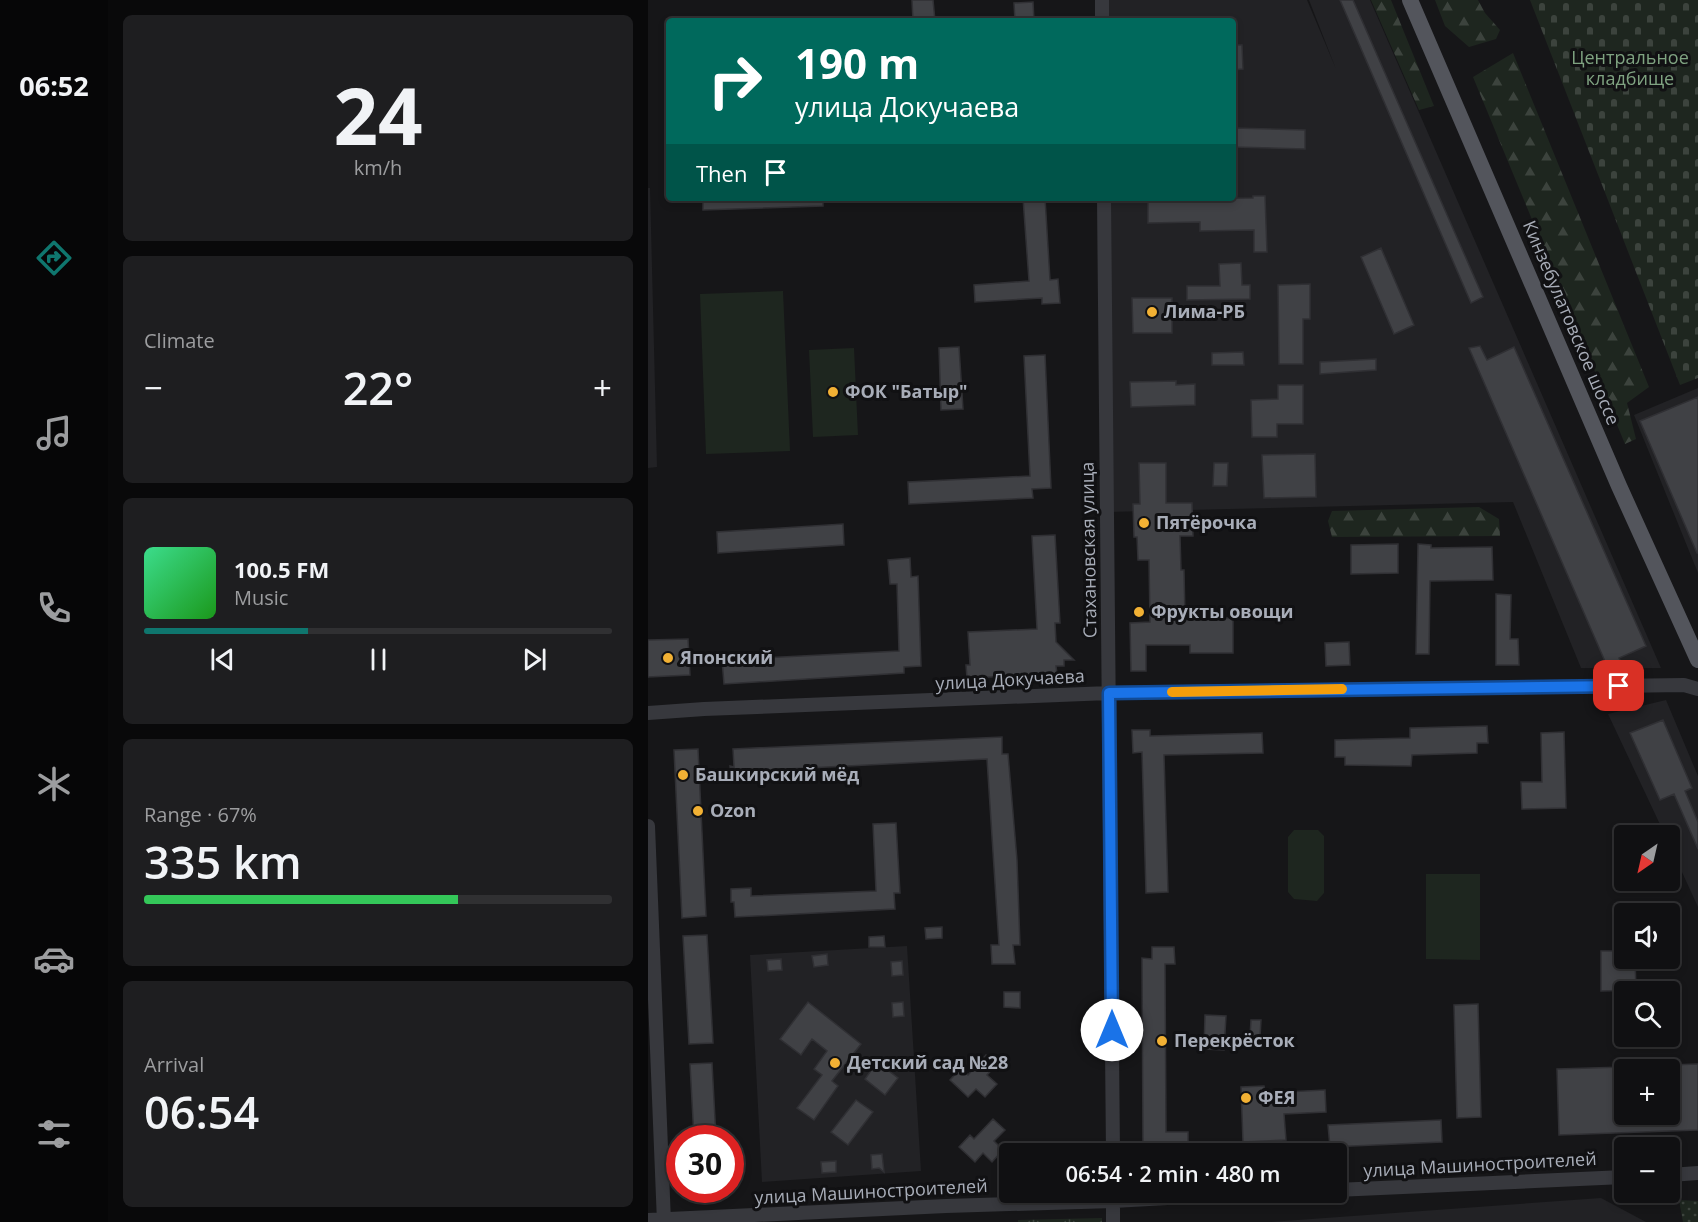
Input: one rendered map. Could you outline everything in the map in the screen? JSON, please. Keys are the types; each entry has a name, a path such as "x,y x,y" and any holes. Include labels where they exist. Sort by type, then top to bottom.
{"main road":[{"name":"Кинзебулатовское шоссе","path":"1410,0 1619,486 1698,660"}],"street":[{"path":"1102,0 1102,18"},
{"name":"Стахановская улица","path":"1104,201 1113,1143"},
{"name":"улица Докучаева","path":"648,713 1109,693 1661,685 1684,685 1698,689"},
{"path":"648,826 664,1221"},
{"path":"1680,1174 1698,1173"},
{"name":"улица Машиностроителей","path":"1347,1190 1614,1177"},
{"name":"улица Машиностроителей","path":"648,1220 1002,1203"},
{"path":"1113,1203 1113,1222"}],"shaded area":[{"path":"1106,0 1307,0 1336,69 1309,0 1370,0 1661,668 1581,668 1513,502 1107,512 1106,201 1236,201 1236,18 1106,18"},
{"path":"648,188 650,188 657,467 648,468"},
{"path":"1698,388 1698,573 1634,415"},
{"path":"1666,700 1698,776 1698,907 1680,868 1680,825 1660,825 1608,714"},
{"name":"Детский сад №28","path":"907,946 921,1171 762,1182 750,955"},
{"path":"1601,1198 1646,1222 1269,1222"}],"green space":[{"path":"1371,0 1391,0 1434,106 1419,110"},
{"path":"1435,0 1478,0 1485,13 1500,30 1496,39 1469,47 1445,26"},
{"name":"Центральное кладбище","path":"1530,0 1698,0 1698,378 1680,385"},
{"path":"1513,53 1649,387 1627,403 1636,439 1625,444 1473,77"},
{"path":"783,291 790,451 706,454 700,294"},
{"name":"ФОК \"Батыр\"","path":"854,348 858,435 813,437 809,350"},
{"path":"1479,507 1499,519 1500,536 1332,537 1328,521 1332,511"},
{"path":"1294,830 1318,830 1324,836 1324,893 1317,901 1294,899 1288,892 1288,837"},
{"path":"1426,874 1480,874 1480,960 1426,959"},
{"path":"1680,1200 1698,1201 1698,1222 1683,1222"},
{"path":"1102,1218 1102,1222 1018,1222 1018,1220"}],"building":[{"path":"912,0 933,0 935,18 913,18"},
{"path":"1340,0 1353,0 1483,297 1471,303"},
{"path":"1033,2 1034,18 1015,18 1014,3"},
{"path":"1236,45 1242,45 1243,69 1236,70"},
{"path":"1236,128 1305,130 1305,149 1236,147"},
{"path":"1253,196 1265,196 1267,252 1254,252 1254,230 1200,231 1200,222 1148,223 1148,201 1236,201 1236,198 1253,198"},
{"path":"703,201 823,201 823,206 703,210"},
{"path":"1023,201 1045,201 1050,280 1058,279 1060,303 1042,304 1042,298 975,302 974,285 1029,281"},
{"path":"1381,248 1414,325 1394,334 1361,257"},
{"path":"1241,263 1242,285 1250,285 1250,299 1187,300 1187,286 1220,286 1219,264"},
{"path":"1310,284 1310,319 1303,319 1303,364 1279,364 1278,285"},
{"path":"1132,298 1172,298 1172,333 1133,333"},
{"path":"1480,346 1487,360 1514,347 1646,646 1607,666 1469,348"},
{"path":"959,347 963,409 941,410 939,348"},
{"path":"1243,352 1244,365 1212,365 1212,353"},
{"path":"1045,355 1051,488 1032,489 1033,498 909,504 908,482 1030,476 1024,356"},
{"path":"1376,359 1376,370 1320,374 1320,362"},
{"path":"1176,381 1176,385 1195,384 1195,405 1131,407 1130,382"},
{"path":"1278,385 1303,385 1303,424 1277,424 1277,437 1252,437 1251,400 1278,399"},
{"path":"1698,397 1698,553 1697,553 1640,421"},
{"path":"1315,454 1316,497 1264,498 1262,455"},
{"path":"1139,463 1166,463 1166,503 1192,503 1193,536 1180,536 1181,570 1184,570 1185,618 1233,618 1233,653 1190,653 1190,645 1146,645 1146,671 1131,671 1130,623 1150,622 1149,560 1138,560 1137,537 1134,537 1133,504 1140,504"},
{"path":"1214,463 1228,463 1227,486 1213,486"},
{"path":"843,524 844,545 718,553 717,532"},
{"path":"1055,535 1060,623 1055,623 1056,642 1074,660 1064,660 1064,666 1056,666 1057,674 967,678 966,665 970,665 968,632 1037,629 1032,536"},
{"path":"1398,544 1398,573 1351,574 1351,545"},
{"path":"1418,544 1431,545 1431,548 1492,547 1493,580 1430,581 1429,654 1416,654"},
{"path":"910,558 911,577 918,576 921,666 904,667 904,673 724,684 722,660 899,651 897,584 890,584 888,560"},
{"path":"1496,594 1511,595 1510,639 1518,639 1519,665 1496,665"},
{"name":"Японский","path":"688,639 690,675 648,677 648,640"},
{"path":"1349,642 1350,665 1326,666 1325,643"},
{"path":"1663,720 1692,788 1685,791 1698,822 1698,849 1674,794 1660,800 1630,733"},
{"path":"1487,726 1488,743 1477,743 1477,753 1412,755 1411,766 1345,765 1345,757 1335,757 1335,740 1410,738 1410,728"},
{"path":"1132,730 1150,730 1150,736 1262,733 1263,753 1164,755 1168,892 1146,893 1142,752 1133,753"},
{"path":"1564,732 1566,808 1522,809 1521,782 1542,782 1541,733"},
{"path":"1002,737 1002,754 1008,754 1017,860 1020,945 1013,945 1015,964 992,964 991,945 999,945 987,759 749,771 750,779 731,779 730,766 734,767 733,749"},
{"path":"698,749 706,916 682,918 674,750"},
{"path":"896,823 900,893 894,893 895,909 735,917 734,902 731,902 731,889 751,888 751,896 876,891 873,824"},
{"path":"942,927 942,938 926,939 925,928"},
{"path":"707,935 713,1043 689,1044 683,936"},
{"path":"884,936 885,947 869,947 869,937"},
{"path":"1152,947 1174,947 1175,964 1165,964 1166,1132 1188,1132 1188,1143 1143,1143 1142,958 1152,959"},
{"path":"1601,951 1614,951 1614,969 1635,969 1636,981 1614,981 1614,991 1601,991"},
{"path":"827,954 828,965 814,967 812,956"},
{"path":"781,959 782,970 768,971 767,960"},
{"path":"902,961 903,975 892,976 891,962"},
{"path":"1004,992 1020,992 1020,1008 1004,1007"},
{"name":"Детский сад №28","path":"808,1002 861,1044 832,1081 838,1086 814,1120 797,1108 822,1075 814,1069 827,1051 812,1039 801,1055 780,1039"},
{"path":"903,1002 904,1016 893,1017 892,1003"},
{"path":"1478,1004 1481,1117 1457,1118 1454,1005"},
{"path":"1205,1015 1226,1016 1224,1050 1204,1049"},
{"path":"1251,1020 1261,1020 1260,1037 1250,1036"},
{"path":"986,1055 997,1064 987,1075 997,1084 985,1097 976,1089 968,1097 950,1080 961,1068 968,1075"},
{"path":"877,1062 898,1078 885,1095 865,1079"},
{"path":"712,1063 715,1125 693,1125 690,1064"},
{"path":"1698,1064 1698,1130 1559,1135 1557,1069 1614,1067 1614,1125 1680,1125 1680,1065"},
{"path":"1264,1086 1265,1093 1325,1090 1326,1112 1284,1114 1286,1140 1243,1142 1241,1087"},
{"path":"856,1100 873,1112 848,1145 831,1132"},
{"path":"993,1119 1005,1130 994,1141 999,1146 999,1154 992,1162 983,1153 975,1162 959,1147 970,1135 974,1139"},
{"path":"1441,1120 1442,1142 1347,1146 1347,1143 1330,1143 1328,1125"},
{"path":"882,1154 884,1172 879,1168 872,1169 871,1155"},
{"path":"836,1161 836,1172 822,1173 821,1162"}],"slow traffic":[{"path":"1172,692 1342,689"}],"place":[{"name":"Лима-РБ","path":"1152,312"},
{"name":"ФОК \"Батыр\"","path":"833,392"},
{"name":"Пятёрочка","path":"1144,523"},
{"name":"Фрукты овощи","path":"1139,612"},
{"name":"Японский","path":"668,658"},
{"name":"Башкирский мёд","path":"683,775"},
{"name":"Ozon","path":"698,811"},
{"name":"Перекрёсток","path":"1162,1041"},
{"name":"Детский сад №28","path":"835,1063"},
{"name":"ФЕЯ","path":"1246,1098"}],"route":[{"path":"1112,1030 1109,693 1619,686"}]}
